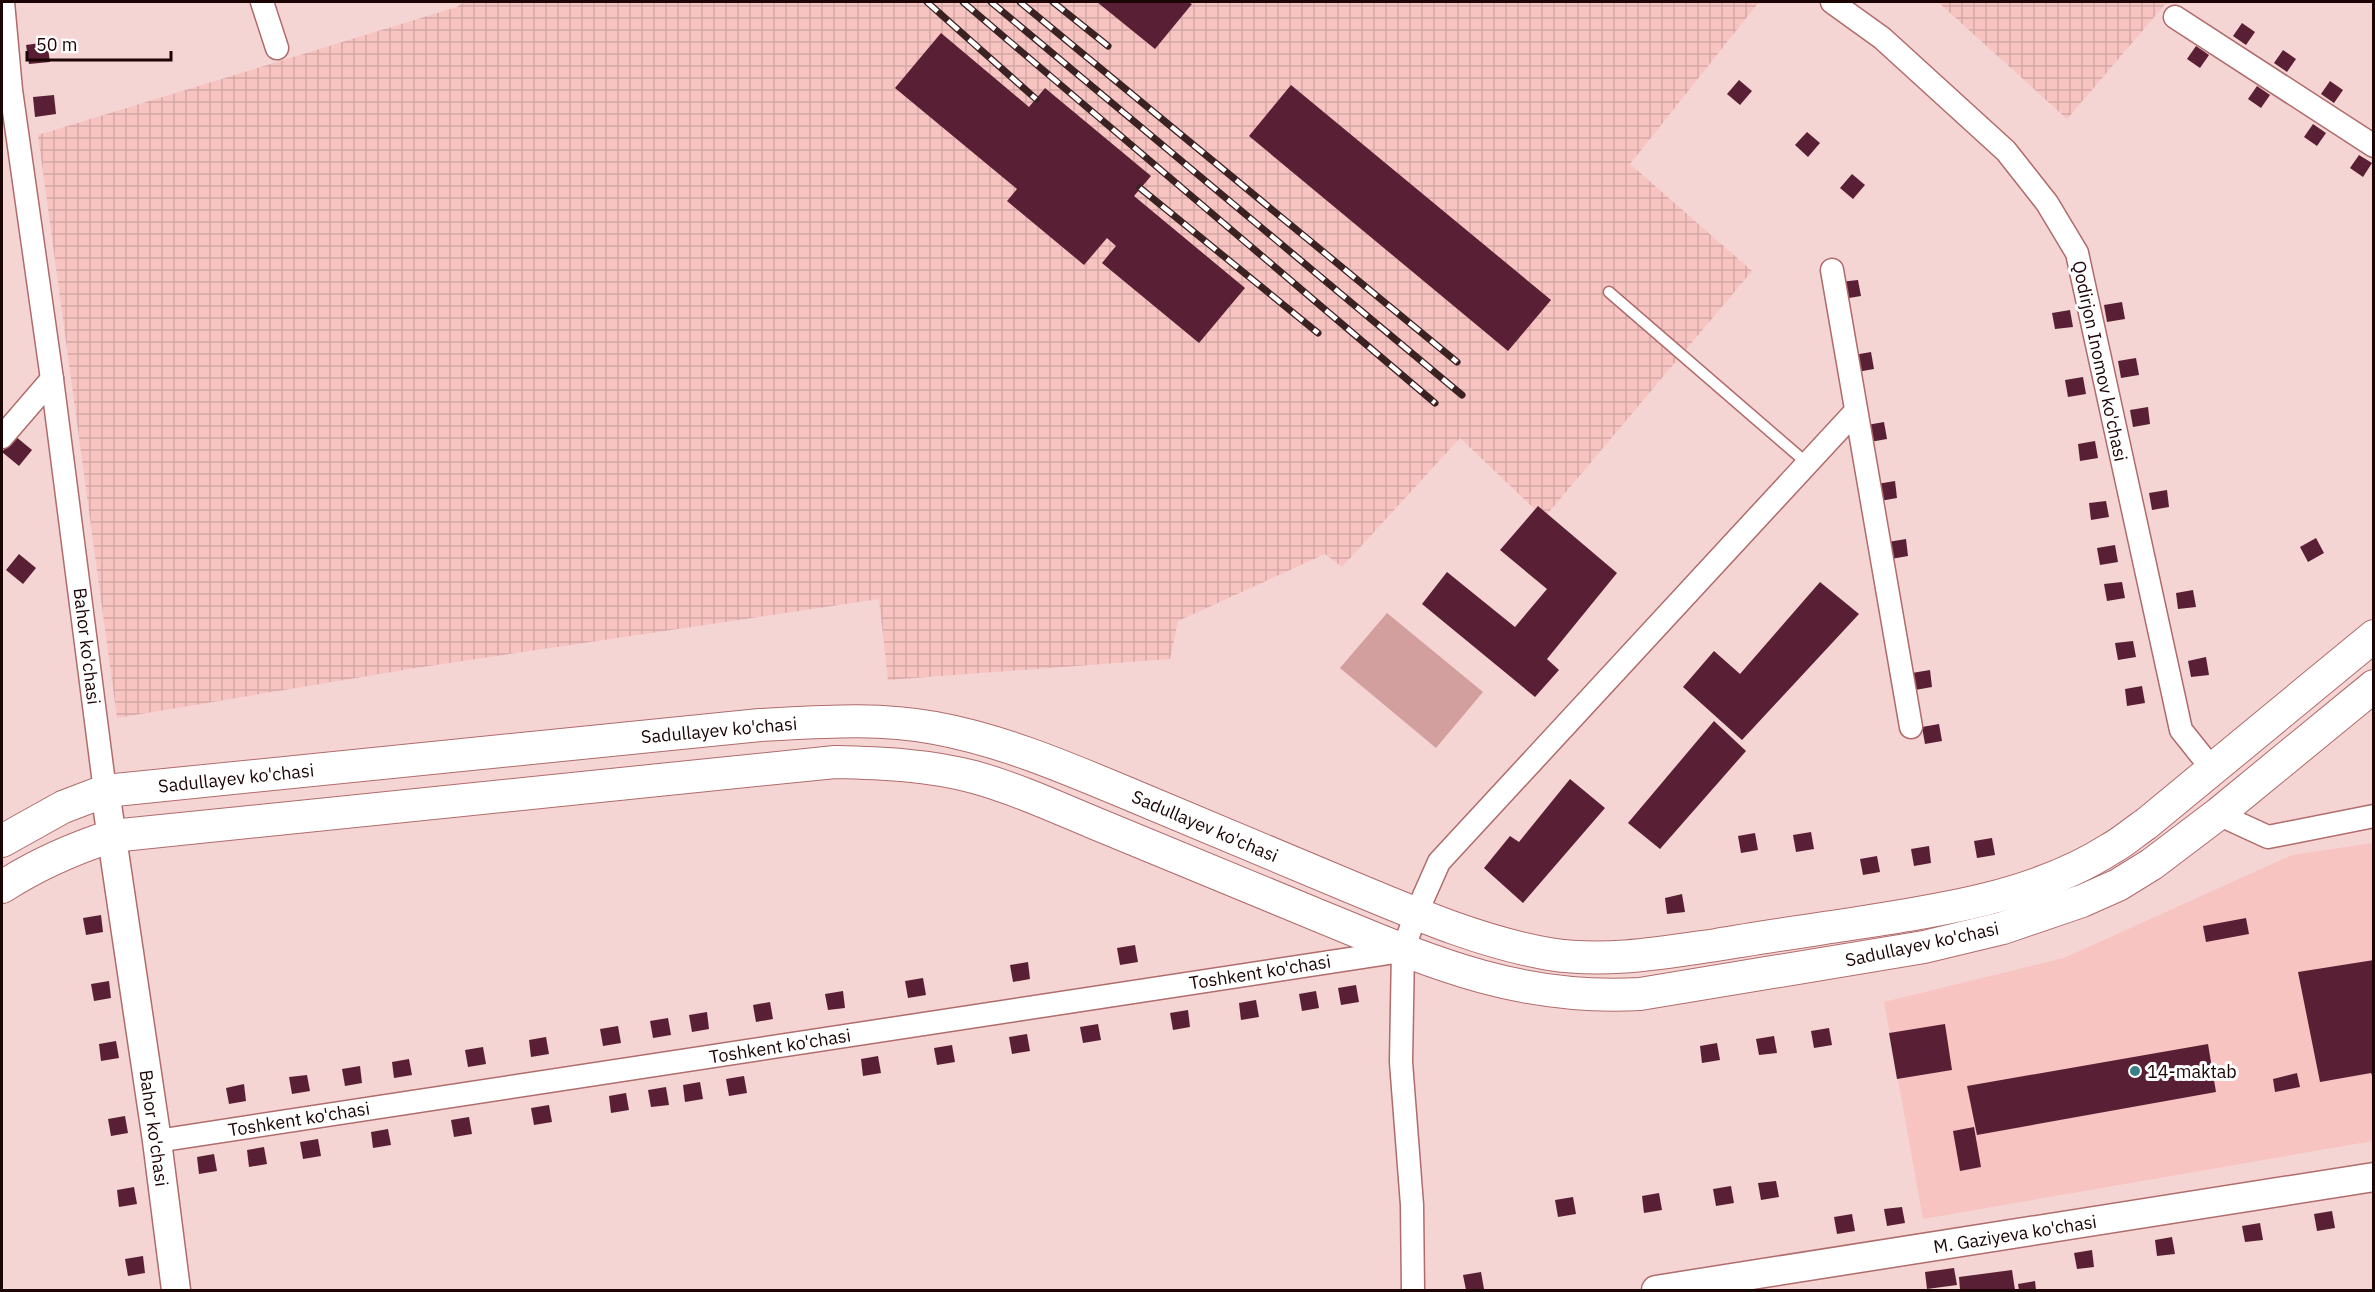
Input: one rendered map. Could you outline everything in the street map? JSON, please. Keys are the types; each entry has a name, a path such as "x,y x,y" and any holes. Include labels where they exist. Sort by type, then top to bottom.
{"main road":[{"name":"Sadullayev ko'chasi","path":"2,841 63,807 105,791 760,725 839,720 886,722 935,728 991,742 1056,764 1416,914 1518,948 1589,957 1624,957 1912,914 1993,897 2073,869 2110,849 2146,824 2373,636"},
{"name":"Sadullayev ko'chasi","path":"2,887 43,862 77,847 112,836 835,762 906,764 974,777 1040,801 1403,950 1470,974 1534,990 1605,996 1674,990 1924,946 2003,928 2082,901 2118,885 2152,864 2218,814 2373,686"}],"street":[{"name":"Bahor ko'chasi","path":"3,2 6,95 52,379 105,791 157,1141 176,1290"},
{"path":"262,2 277,48"},
{"name":"Qodirjon Inomov ko'chasi","path":"1832,2 1882,38 2006,151 2047,203 2077,253 2181,730 2213,770"},
{"path":"2175,17 2373,146"},
{"path":"1832,270 1911,727"},
{"path":"2,437 52,379"},
{"path":"1413,1290 1412,1205 1401,1062 1403,950 1439,862 1855,412"},
{"path":"2218,814 2268,837 2373,816"},
{"name":"Toshkent ko'chasi","path":"157,1141 1403,950"},
{"name":"M. Gaziyeva ko'chasi","path":"1656,1290 2373,1176"}],"lane":[{"path":"1609,292 1808,464"}],"shaded area":[{"path":"464,2 1759,2 1630,164 1752,271 1544,518 1460,438 1342,567 1325,554 1178,621 1170,659 888,680 879,599 416,668 117,718 38,135 457,7"},
{"path":"1938,2 2167,2 2067,119"},
{"path":"1387,613 1483,692 1436,748 1340,668"},
{"name":"14-maktab","path":"2373,843 2373,1141 1923,1219 1884,1002 2064,958 2292,855"}],"building":[{"path":"1097,2 1188,2 1192,4 1155,49"},
{"path":"2242,23 2255,32 2246,45 2233,36"},
{"path":"941,33 1029,107 1045,88 1151,176 1134,196 1245,288 1199,343 1102,263 1116,246 1107,238 1084,265 1007,201 1017,189 895,88"},
{"path":"47,42 50,62 29,64 26,45"},
{"path":"2196,46 2209,55 2200,68 2187,59"},
{"path":"2283,50 2296,59 2287,72 2274,63"},
{"path":"1739,80 1752,91 1740,105 1727,94"},
{"path":"2330,81 2343,90 2334,103 2321,94"},
{"path":"1291,85 1551,300 1508,351 1249,136"},
{"path":"2257,86 2270,95 2261,108 2248,99"},
{"path":"54,95 56,114 35,117 33,97"},
{"path":"2313,124 2326,133 2317,146 2304,137"},
{"path":"1807,132 1820,143 1808,157 1795,145"},
{"path":"2359,155 2372,163 2363,177 2350,168"},
{"path":"1852,174 1865,185 1853,199 1840,188"},
{"path":"1858,280 1861,296 1843,299 1840,282"},
{"path":"2122,302 2125,319 2107,322 2104,305"},
{"path":"2070,310 2073,327 2055,329 2052,313"},
{"path":"1871,352 1874,369 1857,372 1854,355"},
{"path":"2136,358 2139,375 2121,378 2118,361"},
{"path":"2083,377 2086,394 2068,397 2065,380"},
{"path":"2148,407 2150,424 2133,427 2130,410"},
{"path":"1884,422 1887,439 1870,442 1867,425"},
{"path":"15,436 32,450 19,466 2,452"},
{"path":"2095,441 2098,458 2080,461 2078,444"},
{"path":"1895,481 1897,498 1880,501 1877,484"},
{"path":"2167,490 2169,507 2152,510 2149,493"},
{"path":"2106,501 2109,517 2091,520 2089,503"},
{"path":"1538,506 1617,573 1547,659 1559,670 1535,697 1422,604 1447,572 1515,627 1547,589 1500,550"},
{"path":"2316,538 2324,553 2308,562 2300,547"},
{"path":"1906,539 1908,556 1891,559 1888,542"},
{"path":"2115,545 2118,562 2100,565 2097,548"},
{"path":"19,554 36,568 23,584 6,570"},
{"path":"1820,582 1859,614 1742,740 1683,687 1714,651 1740,674"},
{"path":"2122,582 2125,598 2107,601 2104,584"},
{"path":"2193,590 2196,607 2178,609 2176,593"},
{"path":"2133,641 2136,657 2118,660 2115,643"},
{"path":"2206,657 2209,675 2191,677 2188,661"},
{"path":"1930,670 1932,687 1915,690 1912,673"},
{"path":"2142,686 2145,703 2127,706 2125,689"},
{"path":"1714,721 1746,751 1660,849 1628,823"},
{"path":"1939,724 1942,741 1925,744 1922,727"},
{"path":"1570,779 1605,808 1523,903 1484,868 1510,836 1519,842"},
{"path":"1811,832 1814,849 1796,852 1793,835"},
{"path":"1755,833 1758,850 1741,853 1738,836"},
{"path":"1992,838 1995,855 1977,858 1974,841"},
{"path":"1929,846 1931,863 1914,866 1911,849"},
{"path":"1877,856 1880,872 1863,875 1860,859"},
{"path":"1682,894 1685,912 1667,914 1665,898"},
{"path":"101,915 103,932 86,935 83,918"},
{"path":"2246,918 2249,934 2206,942 2203,926"},
{"path":"1135,945 1138,962 1120,965 1117,948"},
{"path":"2374,960 2374,1080 2371,1073 2320,1082 2298,972"},
{"path":"1028,962 1030,979 1013,982 1010,965"},
{"path":"923,978 926,995 908,998 905,981"},
{"path":"109,981 111,998 94,1001 91,984"},
{"path":"1356,985 1359,1002 1341,1005 1338,988"},
{"path":"843,991 845,1008 828,1010 825,994"},
{"path":"1316,991 1319,1008 1302,1011 1299,994"},
{"path":"1256,1000 1259,1017 1241,1020 1239,1003"},
{"path":"770,1002 773,1019 756,1022 753,1005"},
{"path":"1188,1010 1190,1027 1173,1030 1170,1013"},
{"path":"707,1012 709,1029 692,1032 689,1015"},
{"path":"668,1018 671,1035 653,1038 650,1021"},
{"path":"1098,1024 1101,1040 1083,1043 1080,1027"},
{"path":"1945,1024 1952,1070 1897,1079 1889,1033"},
{"path":"618,1026 621,1043 603,1046 600,1029"},
{"path":"1829,1028 1832,1045 1814,1048 1811,1031"},
{"path":"1027,1034 1030,1051 1012,1054 1009,1037"},
{"path":"1774,1036 1777,1053 1759,1055 1756,1039"},
{"path":"546,1037 549,1054 531,1057 529,1040"},
{"path":"116,1041 119,1058 101,1061 99,1044"},
{"path":"1717,1043 1720,1060 1702,1063 1700,1046"},
{"path":"2208,1044 2216,1092 1977,1135 1967,1086"},
{"path":"952,1045 955,1062 937,1065 934,1048"},
{"path":"483,1047 486,1064 468,1067 465,1050"},
{"path":"878,1056 881,1073 863,1076 861,1059"},
{"path":"409,1059 412,1075 394,1078 392,1062"},
{"path":"360,1066 362,1083 345,1086 342,1069"},
{"path":"2297,1073 2300,1087 2275,1092 2273,1079"},
{"path":"307,1075 310,1091 292,1094 289,1077"},
{"path":"744,1076 747,1093 729,1096 726,1079"},
{"path":"700,1082 703,1099 685,1102 683,1085"},
{"path":"244,1084 246,1101 229,1104 226,1088"},
{"path":"666,1087 669,1105 651,1107 648,1090"},
{"path":"626,1093 629,1110 611,1113 609,1096"},
{"path":"549,1105 552,1122 534,1125 531,1108"},
{"path":"125,1116 128,1133 111,1136 108,1119"},
{"path":"469,1117 472,1134 454,1137 451,1120"},
{"path":"1974,1127 1981,1167 1960,1171 1953,1131"},
{"path":"388,1129 391,1145 373,1148 371,1132"},
{"path":"318,1139 321,1156 303,1159 300,1142"},
{"path":"264,1147 267,1164 249,1167 247,1150"},
{"path":"214,1154 217,1171 199,1174 197,1157"},
{"path":"1776,1181 1779,1197 1761,1200 1758,1183"},
{"path":"1731,1186 1734,1203 1716,1206 1713,1189"},
{"path":"134,1187 137,1204 119,1207 117,1190"},
{"path":"1659,1193 1662,1210 1644,1213 1642,1196"},
{"path":"1573,1197 1576,1214 1558,1217 1555,1200"},
{"path":"1902,1207 1905,1223 1887,1226 1884,1209"},
{"path":"2332,1211 2335,1228 2317,1231 2314,1214"},
{"path":"1852,1214 1855,1231 1837,1234 1834,1217"},
{"path":"2260,1223 2263,1240 2245,1242 2242,1226"},
{"path":"2172,1237 2175,1254 2157,1256 2155,1240"},
{"path":"2092,1250 2094,1267 2077,1269 2074,1253"},
{"path":"143,1256 145,1273 128,1276 125,1259"},
{"path":"1954,1268 1957,1285 1927,1289 1925,1272"},
{"path":"2012,1270 2015,1290 1960,1290 1959,1277"},
{"path":"1481,1272 1484,1289 1466,1290 1463,1275"},
{"path":"2035,1281 2036,1290 2019,1290 2018,1284"}],"railway":[{"path":"927,2 1036,99"},
{"path":"963,2 1435,403"},
{"path":"991,2 1462,395"},
{"path":"1020,2 1457,362"},
{"path":"1053,2 1108,46"},
{"path":"1140,188 1318,333"}],"place":[{"name":"14-maktab","path":"2135,1071"}]}
